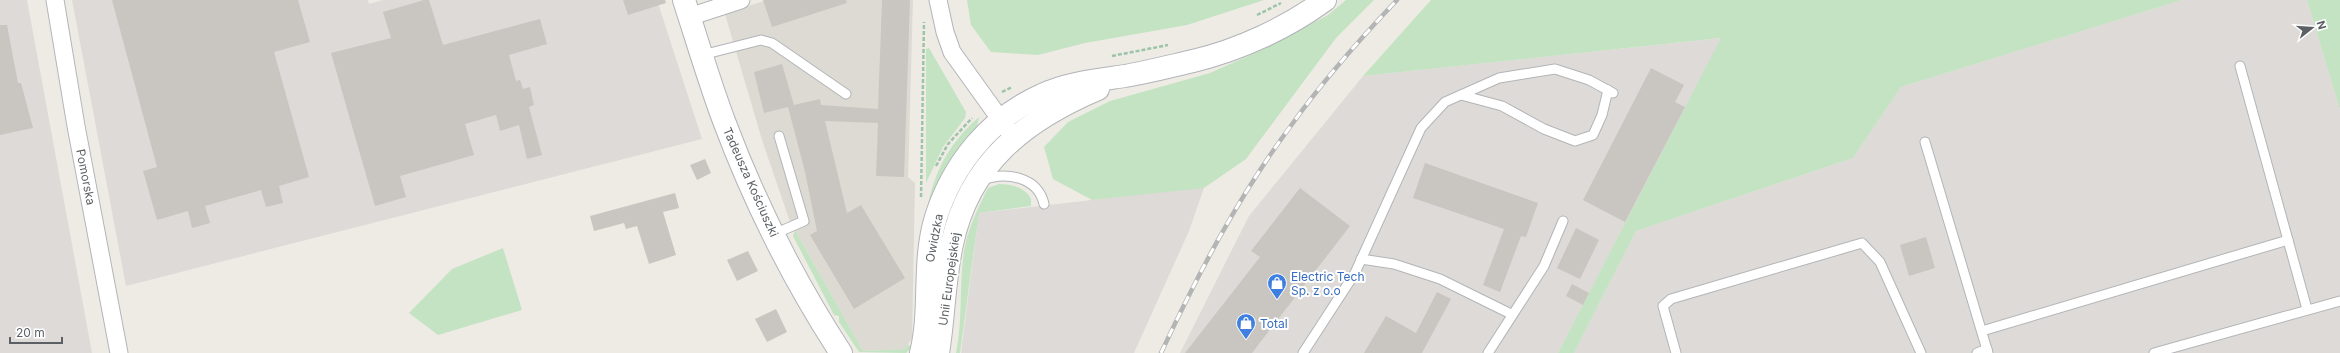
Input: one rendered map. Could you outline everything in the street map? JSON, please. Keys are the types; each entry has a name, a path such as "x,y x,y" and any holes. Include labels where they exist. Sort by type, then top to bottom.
{"main road":[{"name":"Unii Europejskiej","path":"1001,120 1043,94 1082,83 1128,75 1195,60 1260,38 1313,9 1325,0"},
{"name":"Tadeusza Kościuszki","path":"687,8 701,55 724,121 774,234 816,315 841,353"},
{"name":"Unii Europejskiej","path":"938,353 951,245 957,222 974,184 988,163 1014,138 1049,115 1086,94 1128,75"},
{"name":"Owidzka","path":"921,353 926,336 930,245 936,218 948,188 961,164 978,140 1001,120"}],"street":[{"name":"Pomorska","path":"55,0 76,126 119,353"},
{"path":"687,8 741,0"},
{"path":"938,0 945,32 952,52 1014,138"}],"lane":[{"path":"701,55 761,40 772,43 846,94"},
{"path":"2240,66 2307,309"},
{"path":"1303,353 1361,259 1421,128 1445,102 1499,78 1555,70 1589,80 1611,91 1593,135 1575,141 1544,129 1502,106 1461,95"},
{"path":"774,234 804,221 779,136"},
{"path":"1925,142 1988,351 1977,353"},
{"path":"974,184 991,177 1006,176 1023,179 1036,188 1042,195 1044,204"},
{"path":"1488,353 1511,314 1544,266 1563,221"},
{"path":"1982,331 2288,240"},
{"path":"1676,353 1663,306 1671,298 1862,243 1880,262 1921,353"},
{"path":"1361,259 1394,264 1440,279 1511,314"},
{"path":"2154,353 2340,301"}],"path":[{"path":"1255,17 1287,0"},
{"path":"921,199 924,14"},
{"path":"1104,58 1170,44"}],"shaded area":[{"path":"0,0 27,0 92,353 0,353"},
{"path":"72,0 368,0 369,4 383,0 657,0 702,139 126,286"},
{"path":"766,0 913,0 908,177 915,183 912,338 905,349 863,351 789,219 762,140 725,14"},
{"path":"2182,0 2307,0 2340,110 2340,353 1574,353 1636,231 1853,158 1901,87"},
{"path":"1722,38 1558,353 1180,353 1249,216 1363,76"},
{"path":"1204,188 1189,231 1134,353 961,353 979,213"}],"green space":[{"path":"967,0 1264,0 1187,25 1085,43 1038,55 991,52 971,25"},
{"path":"1346,0 1374,0 1336,38 1246,159 1204,188 1092,200 1053,179 1044,147 1068,122 1110,101 1210,73 1266,48 1328,15"},
{"path":"1431,0 2182,0 1901,87 1853,158 1636,231 1574,353 1558,353 1721,38 1363,76"},
{"path":"2307,0 2340,0 2340,110"},
{"path":"929,48 966,112 965,118 943,147 926,183 926,49"},
{"path":"979,117 976,132 922,248 927,210 936,176 953,145"},
{"path":"999,184 1021,189 1031,199 1031,206 979,213 960,353 956,353 960,328 964,251 968,234 988,188"},
{"path":"795,230 863,351 905,349 908,344 911,348 906,353 859,352 839,322 839,316 834,315 793,236"},
{"path":"503,248 522,310 438,335 409,313 452,269"}],"building":[{"path":"112,0 298,0 310,42 274,52 309,177 279,186 283,203 266,207 261,190 205,206 210,223 192,228 188,211 157,220 143,171 157,167"},
{"path":"424,0 429,0 443,45 540,19 547,44 509,55 516,81 520,80 523,89 530,87 534,105 529,107 542,155 527,159 519,125 500,131 496,115 465,124 474,155 400,176 406,197 375,206 331,53 391,38 383,12"},
{"path":"623,0 665,0 666,3 628,15"},
{"path":"763,0 846,0 847,3 772,27"},
{"path":"882,0 910,0 904,177 876,176 878,123 825,121 847,213 861,205 905,278 854,309 810,235 817,231 805,172 788,107 764,113 754,72 782,64 794,105 820,99 821,105 878,109"},
{"path":"0,25 7,25 18,83 21,83 33,128 0,135"},
{"path":"1651,68 1684,85 1675,102 1685,107 1625,222 1583,200"},
{"path":"705,159 711,173 697,180 690,165"},
{"path":"1425,163 1538,203 1526,237 1521,236 1500,292 1483,285 1504,229 1413,198"},
{"path":"1300,188 1350,226 1252,353 1185,353 1260,257 1251,251"},
{"path":"675,193 679,208 663,212 676,255 649,264 637,226 626,229 624,223 594,231 590,216"},
{"path":"1576,228 1599,240 1580,279 1557,268"},
{"path":"1926,237 1935,268 1909,276 1900,245"},
{"path":"748,251 758,271 737,281 727,260"},
{"path":"1572,284 1589,293 1583,305 1566,296"},
{"path":"1437,292 1451,299 1422,353 1364,353 1386,316 1416,333"},
{"path":"776,309 787,332 767,342 755,319"}],"railway":[{"path":"1161,353 1204,265 1236,208 1271,154 1302,110 1328,78 1397,0"}],"place":[{"name":"Electric Tech Sp. z o.o","path":"1277,300"},
{"name":"Total","path":"1246,340"}]}
